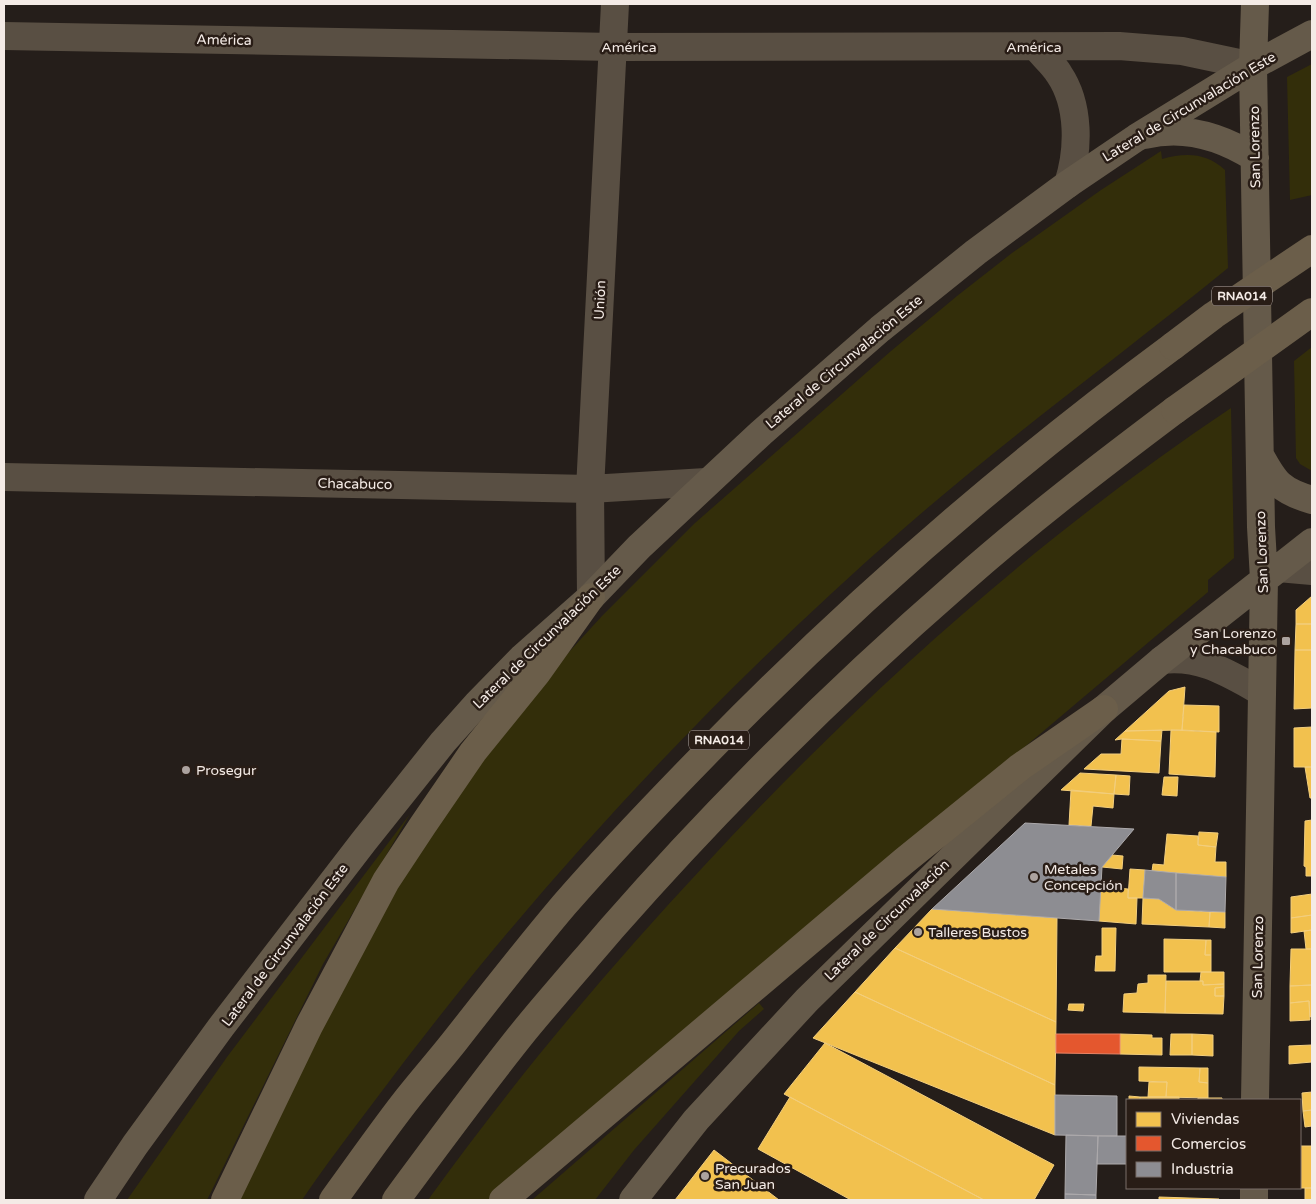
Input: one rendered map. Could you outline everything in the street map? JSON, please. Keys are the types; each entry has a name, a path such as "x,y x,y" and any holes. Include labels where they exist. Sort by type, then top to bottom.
{"highway":[{"name":"RNA014","path":"333,1200 407,1099 453,1043 492,991 564,905 634,828 749,709 849,613 997,482 1214,315 1312,249"},
{"path":"396,1200 525,1030 630,909 739,790 850,681 961,580 1064,496 1175,410 1312,312"},
{"path":"225,1200 309,1026 386,881 473,752 537,673 591,597"},
{"path":"503,1200 904,861 1020,766 1104,709"}],"street":[{"name":"Unión","path":"591,597 590,489 615,4"},
{"name":"San Lorenzo","path":"1255,4 1253,66 1261,527 1271,574 1262,692 1256,1099"},
{"name":"Lateral de Circunvalación Este","path":"98,1200 135,1145 222,1027 364,841 443,742 522,658 591,597 706,482 880,329 976,252 1068,184 1136,138 1253,66 1312,34"},
{"name":"América","path":"4,36 614,48 1119,46 1182,50 1253,66"},
{"path":"1036,47 1059,73 1069,93 1076,152 1068,184"},
{"path":"1136,138 1161,132 1191,132 1224,141 1255,158"},
{"path":"1260,455 1274,480 1296,495 1312,500"},
{"name":"Chacabuco","path":"4,477 590,489 706,482"},
{"name":"Lateral de Circunvalación","path":"633,1200 696,1120 807,1000 1104,709 1162,660 1312,542"},
{"path":"1271,574 1312,571"},
{"path":"1162,660 1176,658 1208,663 1262,692"}],"shaded area":[{"path":"1312,64 1312,195 1290,200 1287,77"},
{"path":"1161,151 1162,159 1179,155 1203,157 1218,164 1225,170 1228,268 1023,430 902,530 760,661 691,730 559,872 496,946 376,1099 302,1200 236,1200 371,927 465,782 558,664 602,616 695,523 891,351 1012,253 1101,190"},
{"path":"1312,347 1312,471 1300,464 1296,458 1294,361"},
{"path":"1231,408 1234,558 1208,580 1208,592 488,1200 428,1200 526,1071 630,947 763,803 825,741 889,680 1021,565 1089,510"},
{"path":"410,814 323,964 207,1200 127,1200 227,1057"},
{"path":"759,1003 764,1009 739,1031 634,1150 595,1200 532,1200"}],"building: Viviendas":[{"path":"1312,596 1312,624 1296,624 1296,610"},
{"path":"1296,624 1312,624 1312,650 1295,650"},
{"path":"1295,650 1312,650 1312,708 1294,709"},
{"path":"1185,687 1182,730 1125,731 1169,691"},
{"path":"1184,705 1219,706 1219,732 1182,730"},
{"path":"1312,727 1312,767 1294,767 1294,728"},
{"path":"1162,730 1161,741 1115,740 1125,731"},
{"path":"1171,730 1216,732 1215,777 1169,774"},
{"path":"1122,739 1161,741 1159,773 1084,769 1101,754 1121,754"},
{"path":"1305,767 1312,767 1312,798 1310,798"},
{"path":"1080,773 1116,775 1114,794 1061,790"},
{"path":"1116,775 1130,776 1129,795 1114,794"},
{"path":"1164,777 1178,777 1177,796 1162,795"},
{"path":"1071,790 1114,794 1113,808 1093,806 1091,826 1069,825"},
{"path":"1312,820 1312,876 1306,876 1306,867 1304,866 1305,821"},
{"path":"1199,832 1218,833 1216,847 1198,845"},
{"path":"1167,834 1198,836 1198,845 1216,847 1215,862 1226,862 1226,877 1152,871 1153,864 1164,865"},
{"path":"1112,855 1123,856 1122,869 1102,867"},
{"path":"1130,869 1145,870 1143,898 1128,898"},
{"path":"1100,886 1128,889 1128,898 1137,898 1136,924 1099,921"},
{"path":"1312,894 1312,915 1291,918 1291,897"},
{"path":"1143,898 1159,899 1176,910 1210,912 1209,927 1142,924"},
{"path":"932,909 1057,918 1056,1022 895,948"},
{"path":"1210,912 1225,912 1225,928 1209,927"},
{"path":"1312,915 1312,930 1291,933 1291,918"},
{"path":"1102,928 1116,928 1115,971 1095,971 1096,956 1102,956"},
{"path":"1312,930 1312,949 1306,949 1304,931"},
{"path":"1164,939 1206,940 1205,955 1211,955 1211,972 1164,972"},
{"path":"1206,940 1211,940 1211,955 1205,955"},
{"path":"895,948 1056,1022 1055,1085 855,992"},
{"path":"1291,949 1312,949 1312,985 1290,986"},
{"path":"1201,972 1224,972 1224,984 1203,985 1203,981 1200,981"},
{"path":"1148,975 1166,975 1165,1013 1123,1012 1124,994 1137,993 1138,984 1148,983"},
{"path":"1166,981 1203,981 1203,985 1224,984 1224,987 1215,988 1215,996 1224,996 1223,1014 1165,1013"},
{"path":"1312,985 1312,1016 1310,1017 1309,1001 1290,1003 1290,986"},
{"path":"1224,987 1224,996 1215,996 1215,988"},
{"path":"855,992 1055,1085 1055,1135 813,1038"},
{"path":"1309,1001 1310,1020 1290,1021 1290,1003"},
{"path":"1069,1004 1084,1004 1083,1011 1068,1010"},
{"path":"1120,1034 1152,1035 1152,1038 1162,1038 1162,1055 1120,1054"},
{"path":"1171,1034 1192,1034 1192,1055 1170,1055"},
{"path":"1192,1034 1213,1035 1213,1056 1192,1055"},
{"path":"825,1043 1054,1165 1034,1200 984,1200 784,1094"},
{"path":"1312,1045 1312,1062 1289,1064 1289,1046"},
{"path":"1139,1067 1200,1068 1199,1082 1208,1083 1208,1098 1166,1097 1167,1082 1139,1081"},
{"path":"1200,1068 1208,1068 1208,1083 1199,1082"},
{"path":"1149,1082 1167,1082 1166,1097 1148,1097"},
{"path":"1312,1092 1312,1110 1303,1111 1302,1093"},
{"path":"1129,1096 1140,1097 1140,1099 1129,1099"},
{"path":"790,1097 984,1200 851,1200 758,1149"},
{"path":"1140,1097 1179,1097 1179,1099 1140,1099"},
{"path":"1198,1098 1222,1098 1222,1099"},
{"path":"1312,1110 1312,1126 1305,1127 1303,1111"},
{"path":"1301,1146 1312,1146 1312,1188 1301,1188"},
{"path":"714,1150 779,1200 675,1200"},
{"path":"1305,1188 1312,1188 1312,1200 1305,1200"},
{"path":"1159,1197 1219,1199 1219,1200 1159,1200"}],"building: Comercios":[{"path":"1056,1034 1120,1034 1120,1054 1056,1053"}],"building: Industria":[{"name":"Metales Concepción","path":"1025,823 1134,829 1102,867 1099,921 932,909"},
{"path":"1145,870 1176,873 1176,910 1159,899 1143,898"},
{"path":"1176,873 1226,877 1225,912 1176,910"},
{"path":"1055,1095 1117,1096 1117,1136 1055,1135"},
{"path":"1066,1135 1098,1136 1096,1195 1065,1194"},
{"path":"1098,1136 1126,1136 1126,1164 1097,1164"},
{"path":"1065,1194 1096,1195 1096,1200 1065,1200"}],"place":[{"name":"San Lorenzo y Chacabuco","path":"1286,641"},
{"name":"Prosegur","path":"186,770"},
{"name":"Metales Concepción","path":"1034,877"},
{"name":"Talleres Bustos","path":"918,932"},
{"name":"Precurados San Juan","path":"705,1176"}]}
